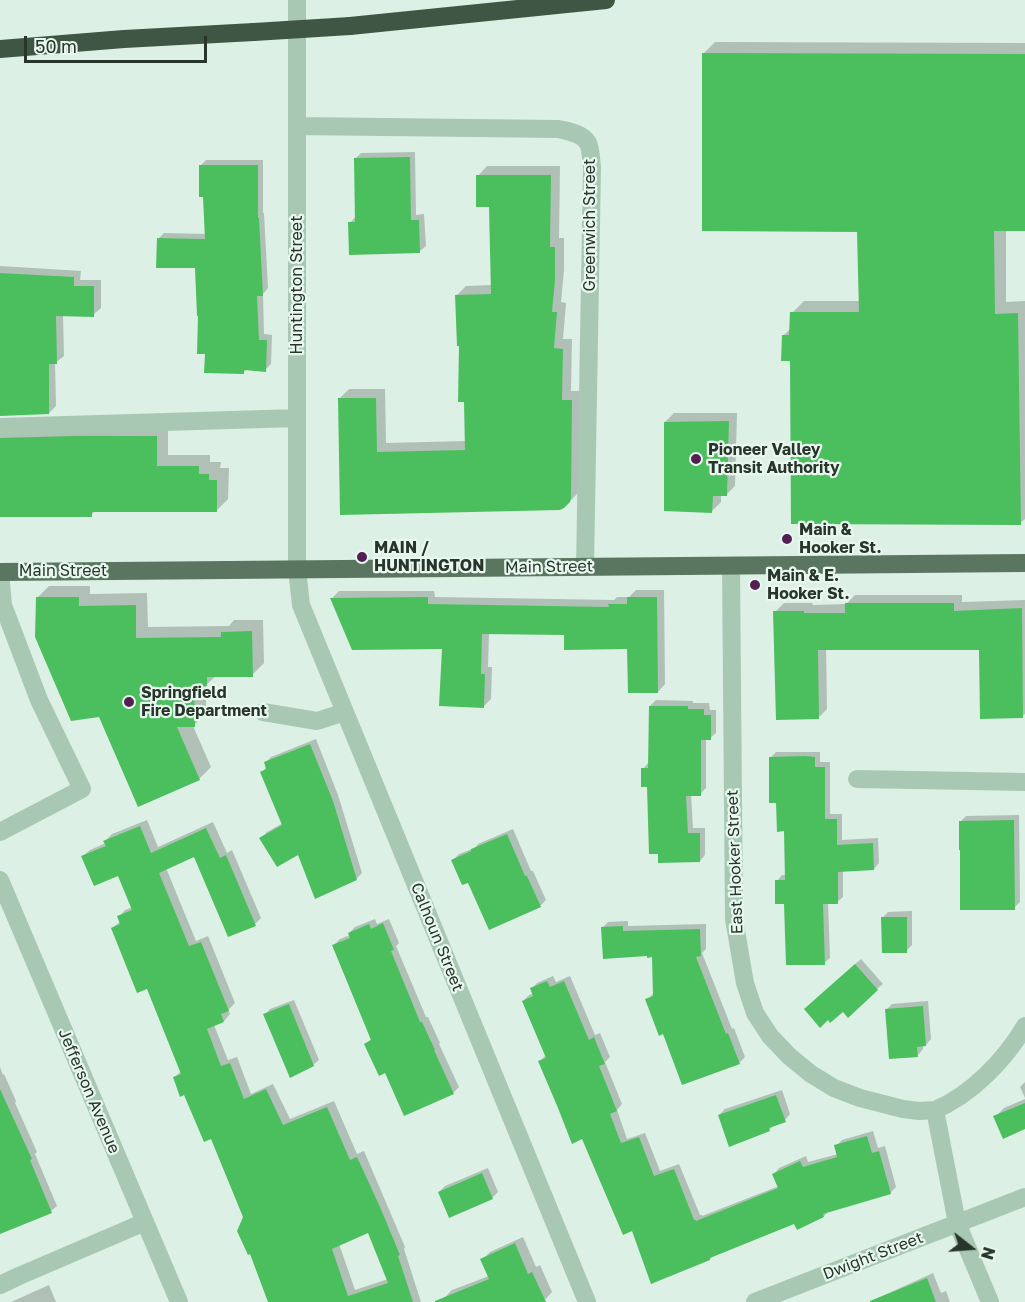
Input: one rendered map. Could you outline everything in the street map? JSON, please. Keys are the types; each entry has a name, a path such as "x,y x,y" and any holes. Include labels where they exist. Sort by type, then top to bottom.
{"highway":[{"path":"0,49 124,39 350,26 606,0"}],"main road":[{"name":"Main Street","path":"0,572 1025,563"}],"street":[{"name":"Huntington Street","path":"297,0 297,569"},
{"name":"Greenwich Street","path":"297,126 558,129 582,137 588,143 592,167 585,567"},
{"path":"0,427 297,418"},
{"name":"East Hooker Street","path":"731,566 734,919 745,983 755,1013 770,1036 789,1056 811,1074 834,1088 886,1106 920,1112 935,1110"},
{"name":"Calhoun Street","path":"297,569 301,605 586,1302"},
{"path":"0,572 3,605 7,616 39,700 82,789 0,832"},
{"path":"262,712 318,721 345,712"},
{"path":"857,779 1025,782"},
{"name":"Jefferson Avenue","path":"0,880 179,1302"},
{"path":"990,1302 957,1223 935,1110 952,1102 983,1077 1025,1026"},
{"name":"Dwight Street","path":"755,1302 1025,1197"},
{"path":"0,1285 145,1222"}],"building":[{"path":"702,53 1025,54 1025,231 994,231 995,314 1018,313 1021,525 791,524 790,361 781,361 782,335 789,335 790,312 859,312 857,232 702,231"},
{"path":"410,157 411,220 419,220 420,253 349,255 348,222 355,222 354,158"},
{"path":"199,165 258,165 258,218 263,296 257,296 259,340 267,340 266,372 244,370 244,374 204,373 205,354 197,354 198,316 195,268 156,268 157,238 205,239 203,197 199,197"},
{"path":"476,175 551,175 550,247 555,247 552,312 557,312 554,348 563,349 562,400 572,400 570,502 560,510 340,515 338,398 376,398 377,452 465,450 464,402 458,402 459,346 457,346 455,295 491,294 489,207 476,207"},
{"path":"0,273 74,277 74,286 94,286 94,317 56,316 57,364 49,364 49,414 0,416"},
{"name":"Pioneer Valley Transit Authority","path":"729,421 727,496 713,496 712,513 664,511 664,422"},
{"path":"157,436 157,466 199,466 199,474 209,474 209,480 217,480 217,512 92,512 92,517 0,517 0,438"},
{"name":"Springfield Fire Department","path":"36,597 79,597 79,606 136,605 136,638 221,637 221,632 252,631 253,677 207,677 207,686 194,687 195,727 177,727 200,780 138,807 99,717 71,721 35,637"},
{"path":"428,597 428,604 609,607 608,604 627,604 627,597 657,597 658,693 628,693 627,649 564,650 564,635 482,634 481,674 485,674 484,708 439,706 442,649 352,650 330,598"},
{"path":"845,603 954,603 954,611 1022,608 1023,718 980,719 979,650 818,650 819,719 776,720 773,611 845,613"},
{"path":"649,706 688,706 688,709 704,709 704,715 711,715 711,740 701,740 701,796 686,796 688,833 700,833 700,862 658,863 658,854 649,854 647,787 641,787 641,768 648,768"},
{"path":"310,744 333,801 357,880 315,899 298,855 277,867 259,838 282,825 260,772 266,769 264,762"},
{"path":"769,757 815,757 815,767 825,767 825,819 837,819 837,845 873,843 874,870 838,872 838,904 823,904 825,965 786,965 784,904 775,904 775,880 785,880 784,831 777,832 776,803 769,803"},
{"path":"1014,820 1015,910 960,910 959,821"},
{"path":"140,826 151,853 206,828 220,858 226,855 256,926 228,937 194,857 159,873 189,946 201,942 229,1011 221,1014 224,1022 207,1029 221,1066 230,1063 244,1099 266,1089 283,1125 327,1107 350,1160 357,1157 380,1207 400,1255 398,1256 413,1302 268,1302 250,1254 248,1255 237,1231 243,1217 211,1139 204,1142 184,1095 180,1097 173,1077 181,1074 147,989 137,993 111,928 120,924 117,916 132,910 118,876 94,886 81,856 106,846 103,841","holes":["368,1233 388,1283 348,1296 332,1249"]},
{"path":"507,834 541,907 489,930 468,883 462,885 451,860"},
{"path":"881,917 907,917 907,953 882,953"},
{"path":"383,923 394,950 391,951 420,1022 422,1022 454,1094 404,1116 385,1073 379,1076 364,1044 371,1040 332,945 350,938 348,933 369,924 371,929"},
{"path":"623,926 623,931 700,929 701,956 696,957 740,1064 682,1085 663,1034 659,1036 645,999 653,996 652,957 603,959 601,927"},
{"path":"855,964 878,990 848,1018 843,1012 830,1023 828,1020 820,1028 804,1009"},
{"path":"547,981 550,987 564,981 589,1040 594,1037 605,1064 599,1066 617,1111 610,1114 621,1143 639,1137 654,1176 674,1169 694,1220 778,1188 772,1174 800,1161 803,1167 837,1157 834,1145 867,1136 872,1153 879,1151 891,1194 823,1214 824,1217 797,1230 794,1224 651,1284 632,1231 623,1235 582,1139 572,1144 538,1061 546,1058 522,1001 533,996 530,988"},
{"path":"289,1004 314,1066 290,1078 263,1014"},
{"path":"923,1006 926,1046 917,1047 918,1057 889,1059 885,1009"},
{"path":"0,1089 32,1159 30,1160 52,1213 0,1234"},
{"path":"776,1095 786,1122 769,1128 770,1131 729,1147 718,1115"},
{"path":"1025,1103 1025,1129 1003,1139 993,1116"},
{"path":"482,1173 493,1199 449,1218 438,1192"},
{"path":"515,1243 528,1274 532,1272 546,1302 435,1302 489,1279 480,1259"},
{"path":"927,1278 936,1302 870,1302 870,1301"}],"place":[{"name":"Pioneer Valley Transit Authority","path":"696,459"},
{"name":"Main & Hooker St.","path":"787,539"},
{"name":"MAIN / HUNTINGTON","path":"362,557"},
{"name":"Main & E. Hooker St.","path":"755,585"},
{"name":"Springfield Fire Department","path":"129,702"}]}
